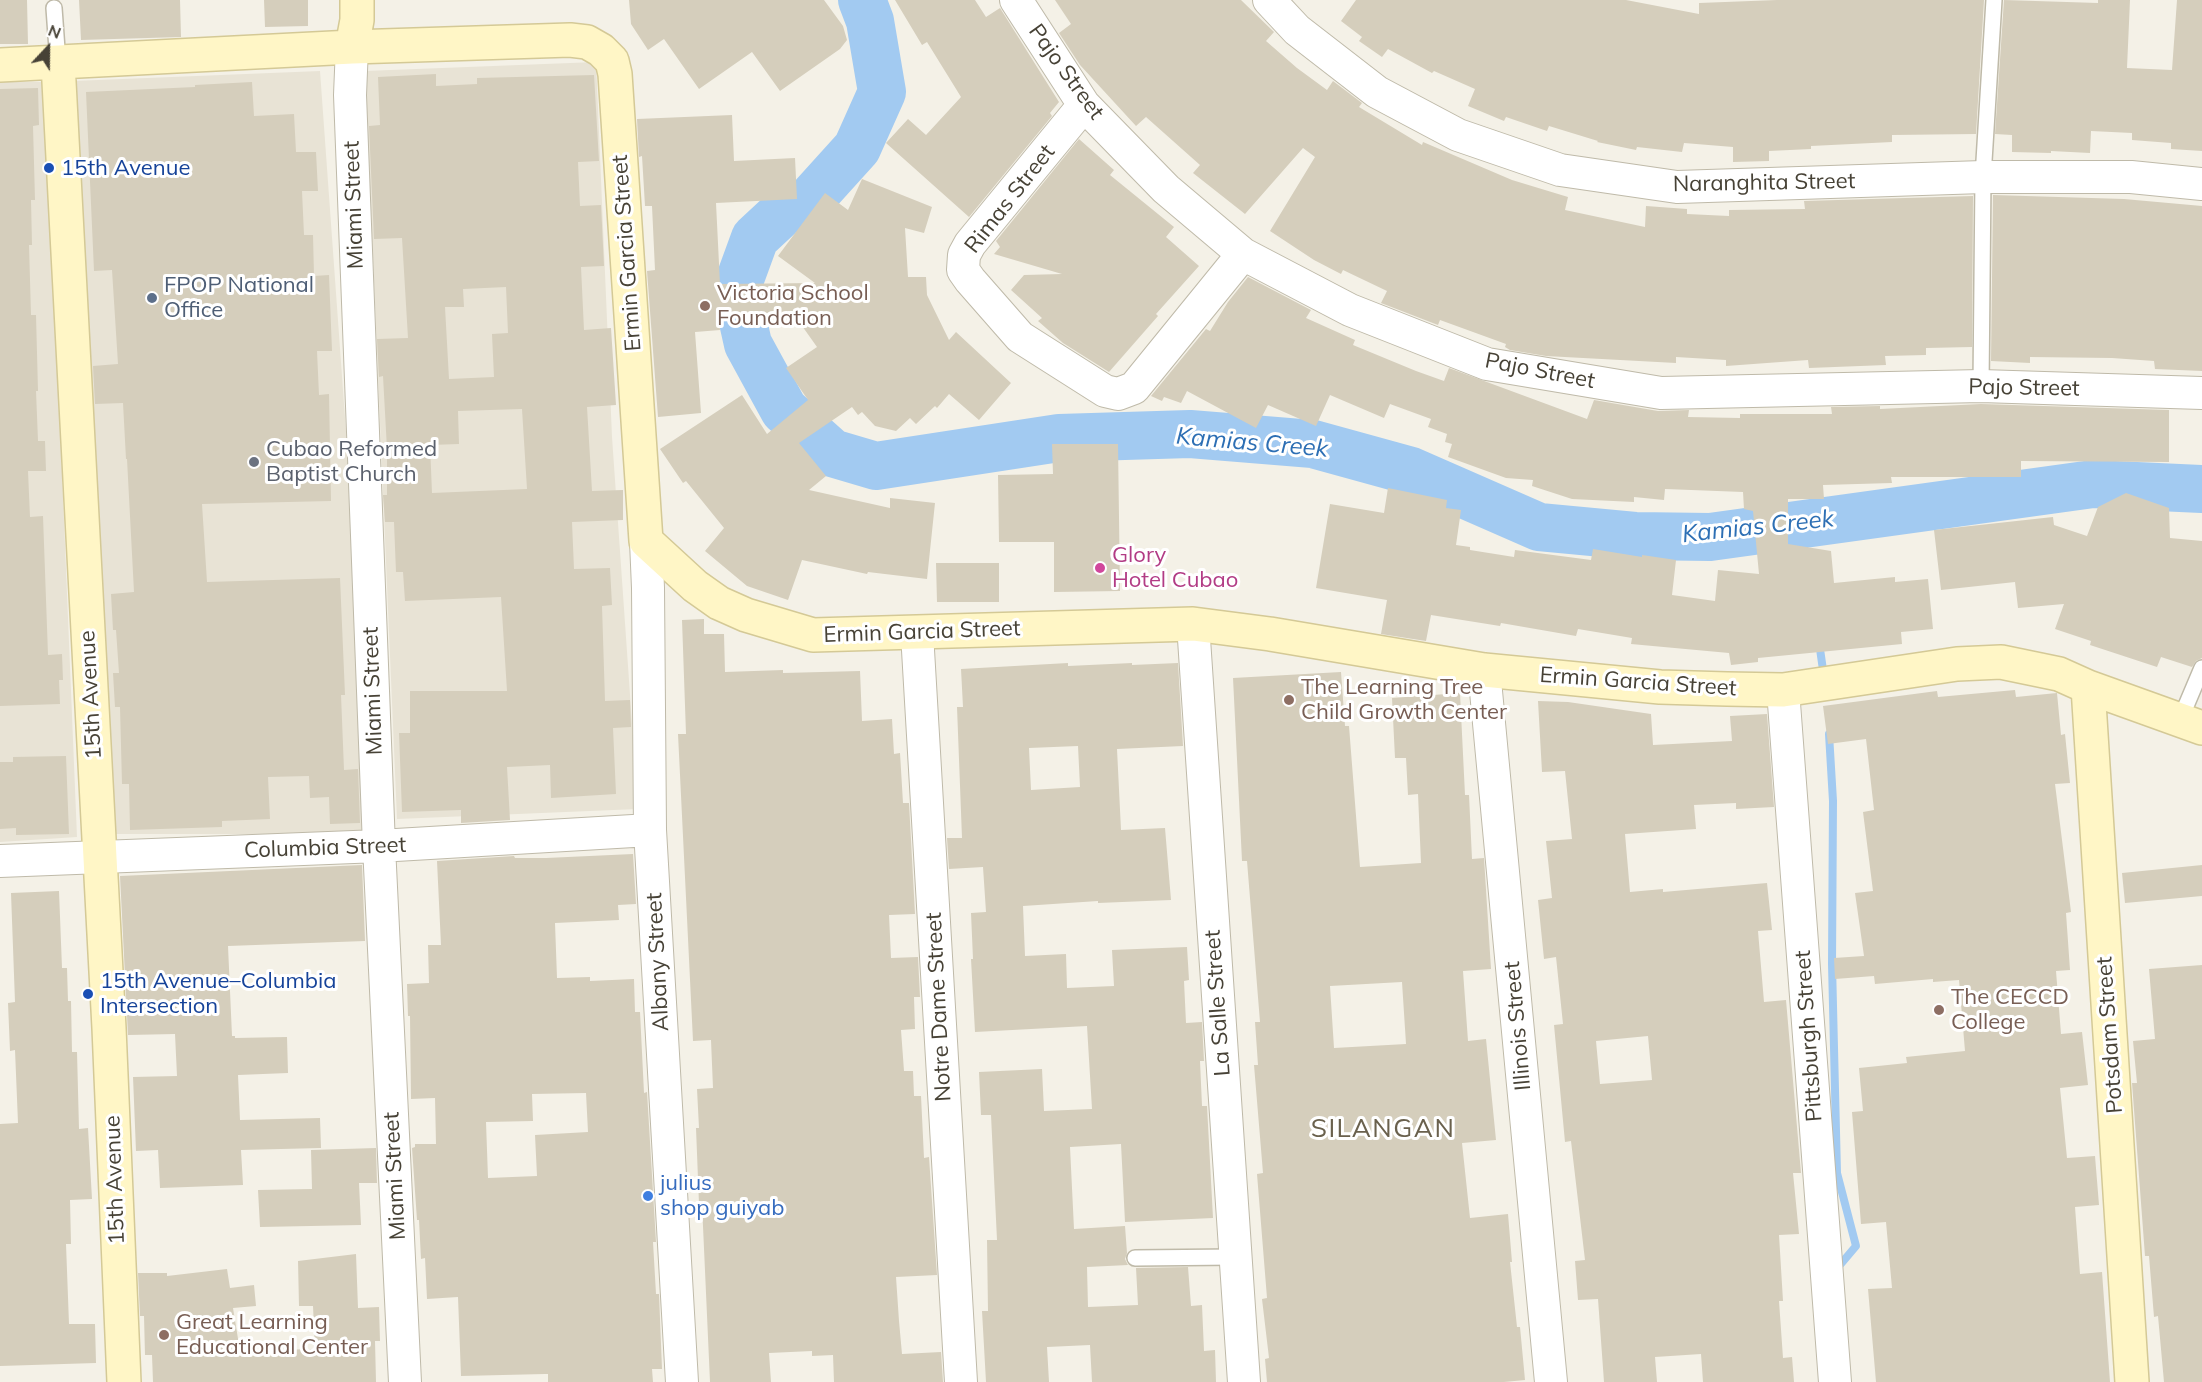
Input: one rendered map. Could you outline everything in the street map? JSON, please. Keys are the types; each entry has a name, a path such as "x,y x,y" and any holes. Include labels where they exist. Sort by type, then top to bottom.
{"street":[{"name":"Miami Street","path":"357,0 350,95 379,846 405,1382"},
{"name":"Pajo Street","path":"1016,0 1084,105 1166,189 1243,254 1350,310 1487,364 1661,393 1981,386 2202,393"},
{"name":"Naranghita Street","path":"1269,0 1297,30 1377,92 1458,135 1560,170 1677,187 1983,177 2131,177 2202,184"},
{"name":"Ermin Garcia Street","path":"0,65 352,47 570,40 587,42 601,51 612,61 615,74 646,541 703,592 719,603 746,615 813,635 1193,624 1270,634 1484,670 1660,687 1783,690 1957,664 2001,662 2059,674 2088,687 2191,724"},
{"name":"15th Avenue","path":"58,63 100,857 124,1382"},
{"name":"Rimas Street","path":"1084,105 970,244 964,255 963,270 1020,337 1105,391 1118,394 1134,388 1243,254"},
{"name":"Albany Street","path":"646,541 650,830 682,1382"},
{"name":"La Salle Street","path":"1193,624 1244,1382"},
{"name":"Notre Dame Street","path":"917,633 961,1382"},
{"name":"Illinois Street","path":"1484,670 1551,1382"},
{"name":"Potsdam Street","path":"2088,687 2132,1382"},
{"name":"Pittsburgh Street","path":"1783,690 1835,1382"},
{"name":"Columbia Street","path":"0,861 379,846 650,830"}],"lane":[{"path":"1981,386 1983,177 1994,0"},
{"name":"15th Avenue","path":"54,8 58,63"},
{"path":"2191,724 2202,668"},
{"path":"1135,1258 1235,1257"}],"shaded area":[{"path":"596,62 612,437 638,809 397,819 365,71"},
{"path":"320,71 375,834 111,834 73,81"},
{"path":"0,82 46,82 77,837 0,842"}],"building":[{"path":"0,0 27,0 28,44 0,44"},
{"path":"79,0 180,0 181,37 81,40"},
{"path":"264,0 308,0 308,26 265,27"},
{"path":"629,0 824,0 843,26 847,40 840,49 780,91 752,52 699,89 664,39 648,50 631,24"},
{"path":"895,0 975,0 986,17 1000,8 1059,102 1050,113 1052,116 969,217 886,143 908,119 926,135 961,97 927,42 922,45"},
{"path":"1055,0 1241,0 1274,32 1266,41 1327,90 1333,81 1362,103 1359,107 1422,145 1423,142 1512,180 1568,197 1565,210 1645,227 1646,206 1687,209 1687,214 1729,216 1729,210 1805,209 1804,201 1973,196 1972,347 1926,348 1926,355 1885,356 1886,365 1809,368 1808,360 1726,366 1726,360 1676,357 1676,363 1546,356 1510,350 1505,347 1506,344 1440,320 1438,325 1381,303 1387,291 1343,270 1341,274 1314,260 1270,231 1315,157 1303,148 1245,214 1193,173 1200,165 1146,117 1136,126 1080,65 1059,33 1071,24"},
{"path":"1356,0 1626,0 1699,14 1699,3 1777,0 1984,0 1976,134 1892,135 1892,142 1811,146 1811,149 1769,151 1769,161 1733,162 1733,147 1684,143 1682,152 1637,147 1636,150 1597,142 1549,126 1547,131 1506,117 1504,121 1468,106 1475,89 1434,71 1432,73 1388,49 1382,57 1359,41 1362,37 1341,21"},
{"path":"2004,0 2098,3 2098,0 2130,0 2127,68 2172,70 2177,0 2202,0 2202,151 2171,149 2171,143 2132,140 2132,133 2091,131 2090,153 2012,152 2012,135 1995,134"},
{"path":"436,74 436,86 477,84 477,78 594,75 599,161 578,162 580,206 601,205 604,266 581,267 584,330 611,328 616,405 587,407 592,491 623,490 623,520 572,522 574,569 610,568 612,605 602,606 605,701 630,700 631,727 613,728 616,794 551,798 550,765 507,767 510,820 461,823 461,810 402,812 399,733 410,733 410,691 507,691 501,597 405,601 403,572 396,572 394,522 385,522 383,495 387,495 387,449 383,376 379,377 377,339 408,338 402,238 374,239 369,126 380,125 378,77","holes":["506,287 508,333 492,334 494,377 449,379 445,307 464,307 463,289","522,409 527,489 432,493 430,445 459,444 458,411"]},
{"path":"252,82 254,116 294,114 296,152 316,152 318,191 302,191 304,235 313,235 314,276 329,275 332,351 317,351 319,395 329,394 331,501 202,504 207,582 340,578 345,695 341,695 344,770 358,769 360,823 330,824 329,797 310,798 309,776 268,777 270,819 222,821 222,827 130,830 129,784 122,784 120,707 115,707 113,673 119,673 111,594 134,592 127,459 123,403 95,404 93,366 118,364 112,270 94,271 86,92"},
{"path":"38,88 39,125 33,126 35,200 31,200 32,245 29,245 31,315 36,315 38,441 45,441 46,471 28,471 30,517 43,516 48,655 62,654 63,680 59,680 60,704 0,706 0,89"},
{"path":"732,115 734,161 795,158 797,199 716,203 720,284 815,283 778,256 825,193 848,210 862,179 932,207 924,233 905,228 908,277 926,277 927,295 949,340 956,332 1011,383 979,420 949,394 937,408 935,406 916,424 910,418 896,431 875,426 862,412 858,415 852,407 799,443 826,476 809,490 890,508 890,498 935,503 927,579 868,572 867,574 802,560 788,600 747,586 705,551 724,528 686,481 683,483 660,449 742,395 767,434 808,400 786,368 817,347 795,316 719,317 720,330 695,332 701,413 658,417 647,271 655,270 652,206 645,206 637,119"},
{"path":"1079,139 1114,170 1110,175 1174,227 1166,237 1199,266 1109,372 1063,343 1038,321 1042,318 1011,290 1024,275 1062,274 994,254 1000,247 996,241"},
{"path":"1993,195 2124,199 2202,206 2202,371 2155,369 2154,361 2112,358 2030,357 2030,363 1991,361"},
{"path":"1248,277 1311,310 1306,318 1355,340 1353,345 1444,381 1449,368 1587,419 1594,400 1658,411 1689,410 1688,417 1740,418 1740,414 1832,414 1831,407 1880,406 1880,409 1981,404 2169,410 2169,462 2021,461 2021,477 1891,477 1892,483 1823,485 1824,499 1788,499 1788,544 1831,551 1834,583 1895,577 1895,582 1928,579 1933,629 1901,632 1902,644 1758,658 1758,662 1731,665 1729,653 1631,644 1632,638 1578,629 1576,636 1501,623 1500,626 1431,615 1426,641 1381,634 1387,600 1316,588 1330,504 1384,513 1388,488 1447,500 1446,508 1461,510 1456,545 1470,547 1470,550 1514,557 1515,550 1591,560 1593,549 1676,560 1672,595 1715,601 1718,570 1759,574 1753,511 1744,509 1743,492 1665,489 1664,500 1634,497 1634,502 1572,499 1532,486 1533,480 1506,478 1448,457 1452,444 1445,442 1447,434 1428,427 1431,419 1390,404 1384,418 1330,395 1316,426 1268,405 1256,428 1187,391 1181,403 1164,397 1162,401 1151,396 1206,329 1210,331 1228,302"},
{"path":"1052,444 1118,444 1120,591 1054,592 1054,542 999,542 998,475 1053,474"},
{"path":"2126,493 2169,508 2170,538 2202,541 2202,658 2192,667 2161,657 2157,667 2090,645 2091,641 2055,629 2064,604 2018,608 2015,582 1941,590 1934,530 2053,517 2054,525 2087,536 2098,507"},
{"path":"936,563 999,563 999,602 937,602"},
{"path":"704,619 704,634 724,634 725,672 860,671 862,721 892,719 894,754 900,753 903,803 909,803 915,914 889,915 891,958 918,957 920,997 914,997 915,1029 901,1030 904,1071 913,1071 914,1096 921,1096 924,1158 929,1157 937,1275 896,1277 899,1321 902,1354 941,1352 943,1382 834,1382 833,1355 812,1356 812,1351 769,1353 771,1382 710,1382 702,1204 699,1204 696,1128 699,1128 697,1089 713,1088 711,1040 693,1041 678,734 686,734 682,620"},
{"path":"1068,663 1068,666 1178,663 1183,746 1117,749 1121,830 1165,828 1171,900 1098,903 1098,901 1023,906 1025,956 1066,954 1067,988 1114,986 1112,950 1187,947 1189,980 1184,981 1186,1023 1202,1022 1204,1061 1200,1061 1202,1106 1207,1106 1213,1218 1125,1222 1121,1144 1070,1147 1074,1229 1125,1226 1127,1253 1125,1259 1128,1265 1087,1267 1088,1307 1138,1305 1136,1268 1188,1267 1191,1306 1202,1305 1204,1351 1215,1350 1216,1382 1092,1382 1090,1345 1047,1347 1049,1382 986,1382 982,1311 988,1311 987,1240 997,1240 991,1115 981,1115 979,1072 1042,1069 1044,1111 1092,1109 1087,1026 975,1032 971,913 986,912 983,867 949,869 947,838 962,838 957,707 963,707 961,669","holes":["1078,746 1080,787 1031,790 1029,748"]},
{"path":"1341,672 1345,726 1349,726 1360,867 1421,863 1418,794 1408,795 1406,758 1395,758 1392,698 1460,693 1465,795 1469,795 1472,859 1484,858 1491,969 1463,971 1468,1041 1486,1039 1496,1140 1462,1143 1470,1218 1508,1214 1512,1262 1510,1262 1525,1380 1504,1382 1267,1382 1265,1359 1269,1358 1262,1299 1267,1298 1257,1174 1263,1173 1254,1065 1258,1065 1255,1022 1260,1022 1247,861 1242,861 1233,678","holes":["1402,982 1406,1044 1334,1048 1330,986"]},
{"path":"2015,690 2016,697 2057,693 2061,735 2065,734 2070,783 2055,784 2071,912 2066,913 2070,970 2056,971 2061,1034 2082,1032 2088,1085 2060,1088 2067,1158 2095,1156 2099,1205 2075,1207 2080,1274 2102,1272 2110,1382 1876,1382 1868,1289 1892,1288 1886,1222 1861,1224 1852,1112 1863,1111 1859,1068 1907,1063 1906,1057 1965,1051 1959,980 1933,982 1933,979 1875,984 1874,976 1835,979 1834,958 1864,956 1855,893 1873,891 1863,812 1874,810 1866,739 1828,744 1823,706 1937,691 1938,697"},
{"path":"1538,701 1568,702 1651,714 1653,745 1732,741 1730,716 1767,714 1774,807 1736,809 1736,803 1694,805 1696,829 1625,834 1630,892 1663,889 1663,892 1767,883 1772,930 1758,931 1764,1002 1786,1000 1801,1173 1793,1173 1799,1234 1779,1235 1783,1301 1779,1301 1783,1358 1792,1357 1794,1382 1703,1382 1701,1354 1655,1357 1657,1382 1604,1382 1598,1299 1578,1300 1575,1261 1585,1260 1571,1141 1565,1142 1554,1025 1563,1024 1556,957 1544,959 1538,900 1552,898 1546,841 1572,839 1565,771 1542,772","holes":["1648,1036 1652,1080 1600,1084 1596,1041"]},
{"path":"66,756 69,834 16,835 16,828 0,829 0,762 13,762 13,757"},
{"path":"633,854 636,904 618,905 619,920 555,923 557,978 590,977 590,981 634,979 635,1012 640,1012 644,1093 647,1092 656,1242 653,1242 656,1294 659,1294 662,1369 652,1369 653,1382 548,1382 548,1374 461,1376 458,1297 427,1299 425,1258 421,1259 419,1220 417,1220 412,1148 415,1144 436,1144 435,1098 411,1099 410,1016 408,1016 407,984 429,983 428,945 441,945 437,861 514,856 515,858","holes":["586,1093 588,1132 535,1135 537,1176 488,1178 486,1122 533,1121 532,1094"]},
{"path":"362,865 365,941 228,946 232,1036 235,1038 287,1037 288,1073 238,1075 240,1120 320,1118 321,1148 241,1150 243,1185 160,1188 158,1150 136,1151 133,1077 177,1076 175,1034 128,1035 120,876"},
{"path":"2202,865 2202,896 2125,903 2122,873"},
{"path":"59,891 62,968 67,968 68,1001 71,1001 72,1052 77,1052 79,1129 88,1128 92,1199 70,1200 71,1244 66,1244 69,1324 95,1324 96,1363 0,1366 0,1124 18,1123 15,1050 10,1051 8,1003 15,1002 11,893"},
{"path":"2202,965 2202,1382 2164,1382 2158,1316 2154,1317 2149,1256 2145,1256 2132,1083 2137,1083 2133,1041 2155,1039 2149,969"},
{"path":"376,1148 377,1183 359,1183 361,1225 260,1227 258,1190 312,1189 311,1150"},
{"path":"356,1254 358,1308 379,1307 380,1341 375,1341 376,1382 153,1382 152,1355 145,1355 144,1316 140,1316 138,1273 167,1273 167,1276 227,1269 230,1288 254,1285 256,1306 233,1308 240,1351 315,1349 313,1306 299,1306 298,1261"}],"waterway":[{"name":"Kamias Creek","path":"862,0 870,21 882,92 857,148 810,200 783,212 755,238 736,290 748,344 784,410 832,453 876,466 1059,438 1190,434 1313,444 1411,471 1539,527 1635,536 1710,537 2093,484 2202,489"},
{"path":"1801,524 1805,555"},
{"path":"1819,642 1824,677"},
{"path":"1829,734 1833,801 1832,964 1837,1173 1856,1246 1834,1272"}],"place":[{"name":"15th Avenue","path":"49,168"},
{"name":"FPOP National Office","path":"152,298"},
{"name":"Victoria School Foundation","path":"705,306"},
{"name":"Cubao Reformed Baptist Church","path":"254,462"},
{"name":"Glory Hotel Cubao","path":"1100,568"},
{"name":"The Learning Tree Child Growth Center","path":"1289,700"},
{"name":"15th Avenue–Columbia Intersection","path":"88,994"},
{"name":"The CECCD College","path":"1939,1010"},
{"name":"julius shop guiyab","path":"648,1196"},
{"name":"Great Learning Educational Center","path":"164,1335"}],"district":[{"name":"SILANGAN","path":"1383,1129"}]}
